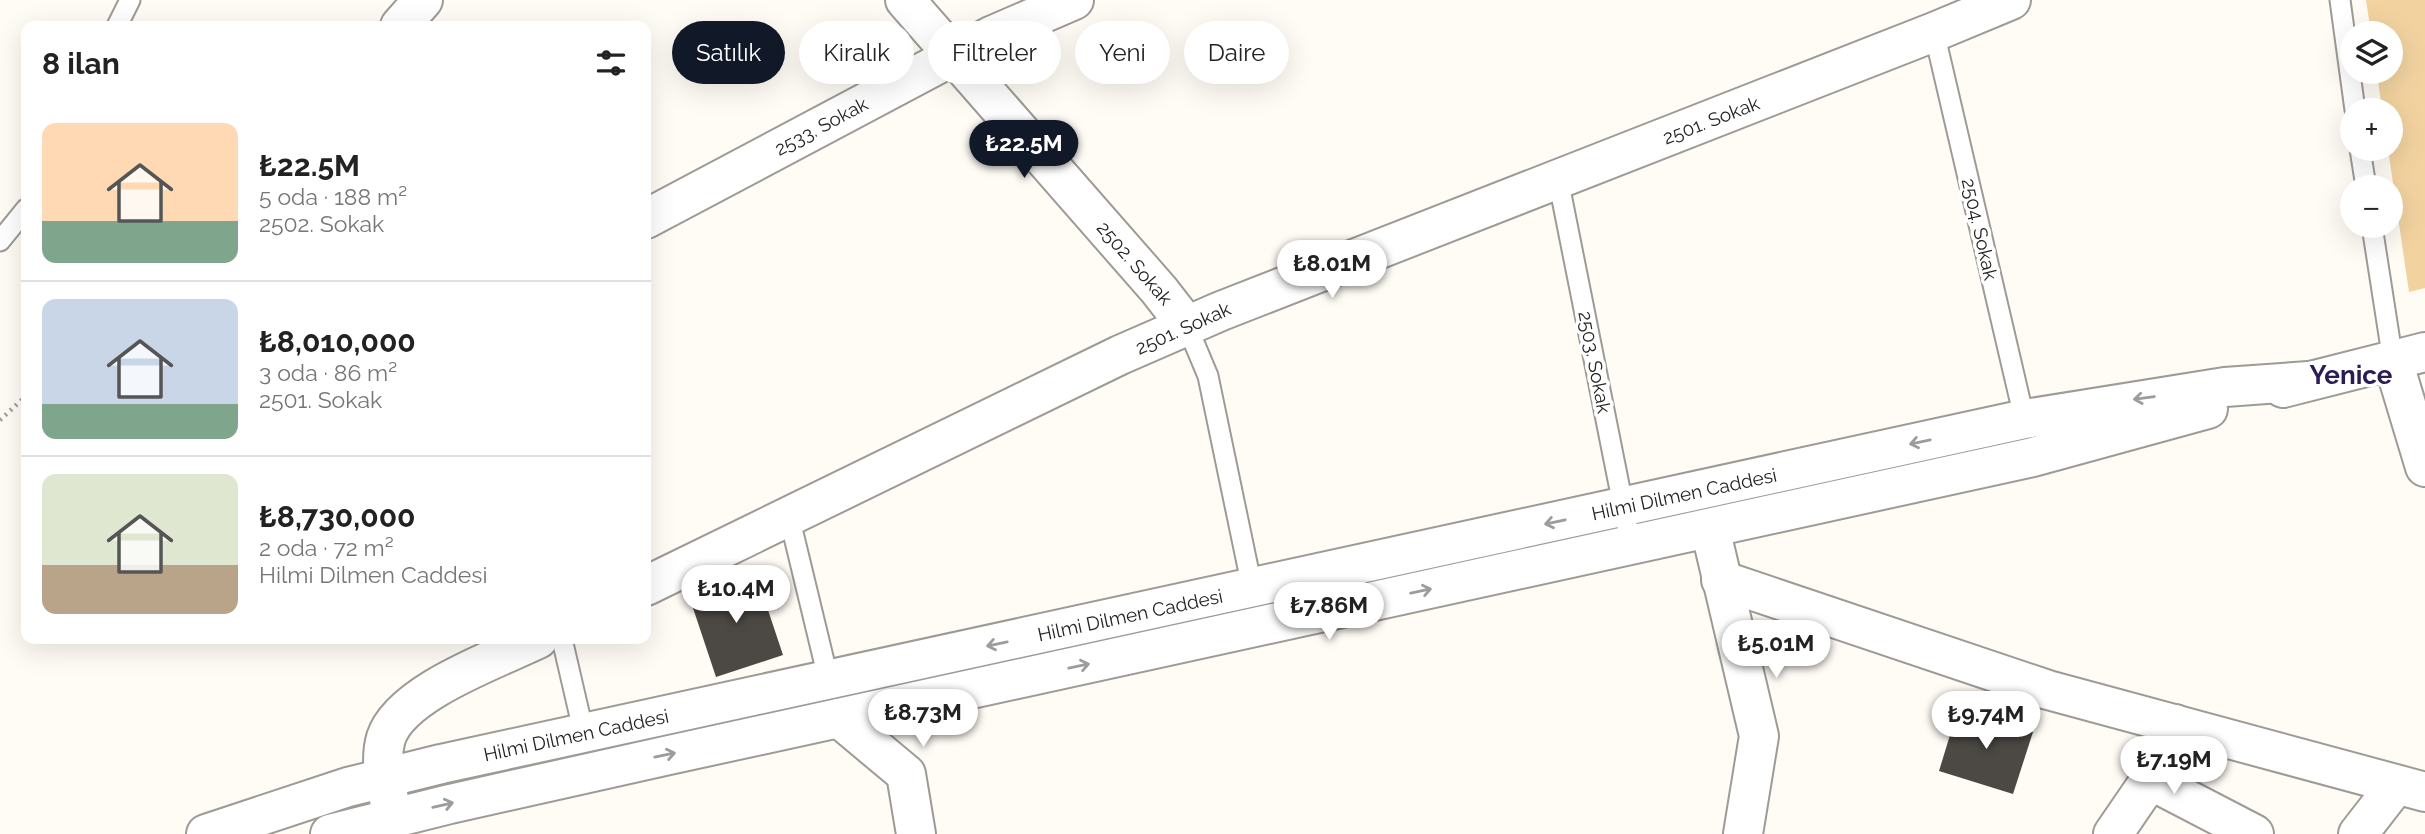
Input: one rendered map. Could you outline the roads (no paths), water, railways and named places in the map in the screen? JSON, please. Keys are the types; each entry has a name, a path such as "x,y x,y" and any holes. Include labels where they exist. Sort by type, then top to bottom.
{"street":[{"path":"404,21 423,0"},
{"name":"2502. Sokak","path":"905,0 928,25"},
{"name":"2533. Sokak","path":"1029,21 1074,0"},
{"name":"2501. Sokak","path":"651,584 1186,326 1558,179 1931,16 2011,0"},
{"name":"2533. Sokak","path":"651,216 928,69"},
{"name":"2502. Sokak","path":"980,84 1159,290 1186,326"},
{"path":"2409,357 2425,467"},
{"name":"Hilmi Dilmen Caddesi","path":"330,834 393,817 839,718 2033,457 2309,381 2409,357"},
{"name":"Hilmi Dilmen Caddesi","path":"206,834 348,787 384,778 2025,419 2225,387 2309,381"},
{"path":"1710,528 1759,736 1743,834"},
{"path":"1721,580 2048,690 2411,788"},
{"path":"393,817 384,778 383,759 387,738 395,720 410,706 446,683 528,644"},
{"path":"839,718 906,774 916,834"},
{"path":"2113,834 2150,780 2175,724"},
{"path":"2150,780 2254,834"},
{"path":"2358,834 2411,788"}],"lane":[{"path":"120,21 130,0"},
{"path":"2340,0 2353,98"},
{"name":"2504. Sokak","path":"1931,16 2033,457"},
{"name":"2503. Sokak","path":"1558,179 1631,545"},
{"path":"0,241 21,215"},
{"path":"2375,238 2409,357"},
{"name":"2502. Sokak","path":"1186,326 1208,376 1260,626"},
{"path":"789,516 839,718"},
{"path":"563,644 584,734"}],"district":[{"name":"Yenice","path":"2351,375"}]}
